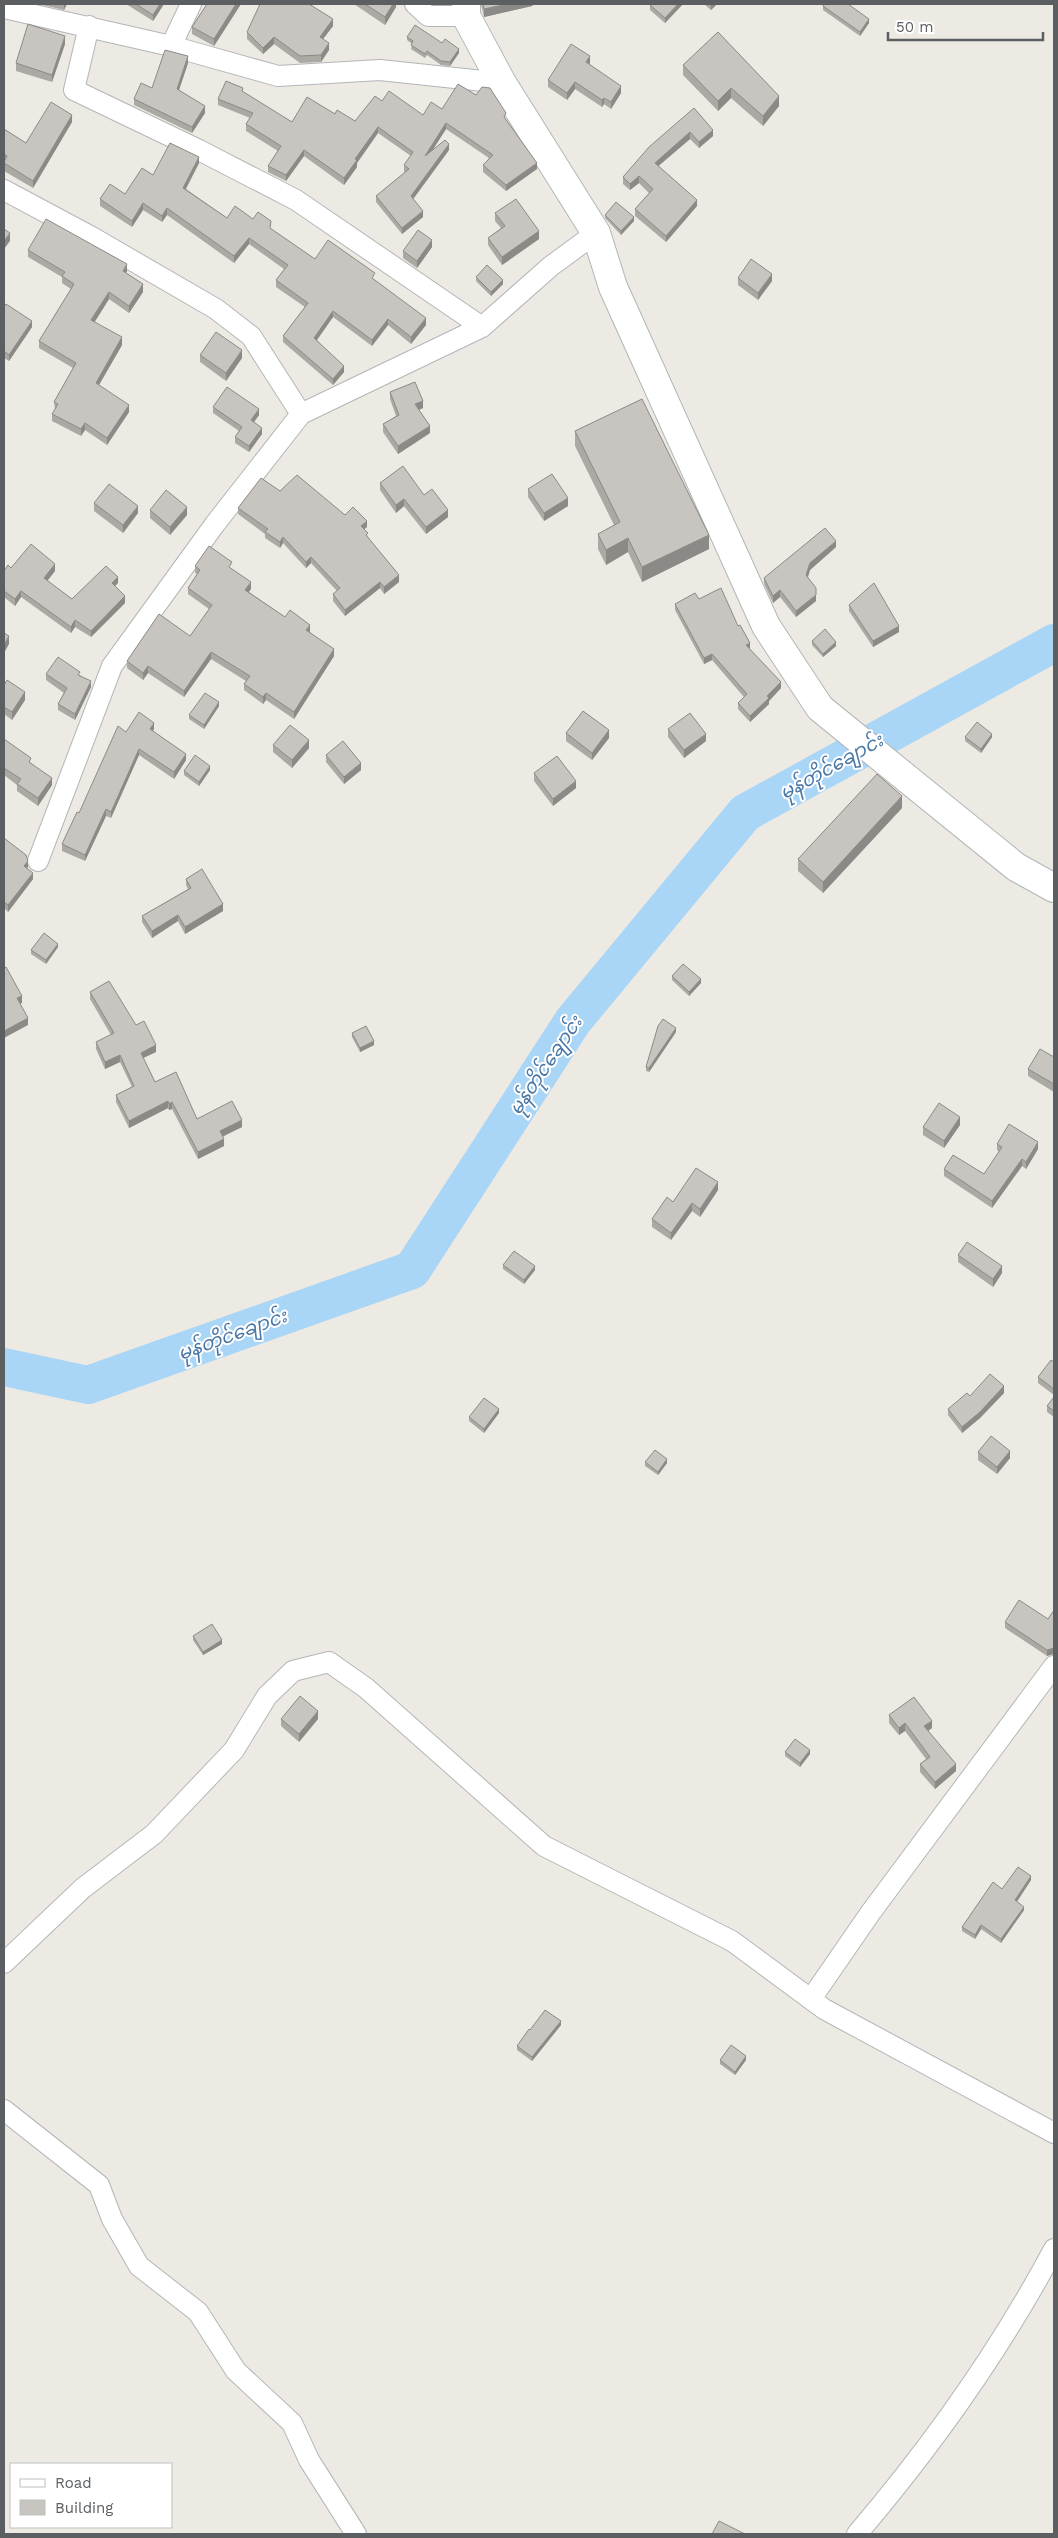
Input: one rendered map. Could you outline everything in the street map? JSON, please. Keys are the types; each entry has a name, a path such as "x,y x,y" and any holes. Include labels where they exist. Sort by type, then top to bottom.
{"street":[{"path":"171,46 191,4"},
{"path":"415,4 428,16 466,10 502,83 596,234 614,287 766,626 820,708 1016,867 1054,888"},
{"path":"4,8 171,46 278,76 380,70 502,83"},
{"path":"89,26 74,90 199,150 296,200 482,327"},
{"path":"4,190 90,236 216,309 251,336 301,414"},
{"path":"38,861 112,666 215,524 301,414 482,327 550,266 596,234"},
{"path":"4,1963 82,1888 154,1834 234,1750 267,1696 293,1671 329,1662 366,1688 544,1846 732,1942 824,2009 1054,2133"},
{"path":"810,1999 871,1912 1054,1666"},
{"path":"4,2110 99,2185 112,2219 139,2266 198,2312 236,2370 292,2423 309,2460 356,2534"},
{"path":"857,2534 914,2464 974,2383 1054,2249"}],"building":[{"path":"136,4 160,4 153,15"},
{"path":"207,4 236,4 214,39 192,27"},
{"path":"260,4 309,4 333,19 320,37 329,43 321,55 300,56 274,37 263,48 247,32"},
{"path":"365,4 393,4 385,17"},
{"path":"483,4 508,4 484,9"},
{"path":"678,4 665,18 650,5"},
{"path":"824,4 848,4 869,19 860,32 823,6"},
{"path":"28,24 65,36 52,75 16,63"},
{"path":"415,25 442,43 445,39 459,49 450,62 441,61 427,51 425,54 411,45 413,41 407,37"},
{"path":"718,32 779,96 763,116 731,88 718,101 683,65"},
{"path":"571,44 590,56 586,62 621,86 611,102 604,98 602,100 575,82 567,93 548,80"},
{"path":"165,50 188,56 177,89 205,106 192,127 134,99 141,83 152,88"},
{"path":"226,81 243,88 242,91 292,122 307,97 335,114 337,110 355,121 375,96 382,101 389,91 423,115 431,102 442,109 458,84 476,95 482,87 490,88 506,113 504,117 537,163 506,185 483,165 493,155 446,123 425,156 445,140 449,144 411,196 423,211 402,228 376,196 409,169 404,165 413,152 378,127 344,178 304,150 286,175 268,166 281,146 246,124 253,113 218,99"},
{"path":"51,102 72,115 33,181 4,163 7,156 4,154 4,129 26,143"},
{"path":"694,108 713,130 699,142 690,132 655,163 697,200 666,236 635,209 653,189 639,176 630,184 623,177 649,147"},
{"path":"170,143 199,157 183,188 227,218 235,206 253,219 258,212 271,221 270,228 315,259 328,240 375,273 372,278 426,318 411,337 388,319 372,340 333,311 314,338 344,366 333,379 283,336 308,303 276,280 288,265 249,238 234,256 167,208 162,216 143,203 132,221 100,199 110,184 125,194 142,168 153,175"},
{"path":"516,199 539,231 502,257 488,238 505,226 495,213"},
{"path":"616,202 634,217 621,231 605,215"},
{"path":"46,219 127,264 123,271 143,284 129,306 109,292 91,320 122,337 96,383 129,405 107,438 85,423 81,429 52,414 58,404 54,402 76,363 39,341 74,284 62,276 65,272 28,250"},
{"path":"4,229 10,233 4,241"},
{"path":"418,230 432,240 417,261 403,251"},
{"path":"751,259 772,274 758,293 738,278"},
{"path":"487,265 503,280 491,292 476,277"},
{"path":"6,304 32,321 9,355 4,351 4,307"},
{"path":"216,332 242,350 226,373 200,355"},
{"path":"415,382 423,401 415,404 430,426 398,446 383,424 399,415 390,392"},
{"path":"227,387 259,409 251,420 262,428 249,446 235,437 242,427 213,407"},
{"path":"642,399 709,535 642,567 628,538 606,550 598,534 620,522 575,431"},
{"path":"403,466 424,495 432,489 448,510 426,527 404,499 396,505 380,483"},
{"path":"552,474 568,498 544,513 528,489"},
{"path":"297,475 345,515 353,507 367,521 361,526 368,533 366,535 399,575 384,587 380,582 345,610 333,594 340,588 311,557 306,562 283,537 280,542 265,532 268,529 238,508 261,478 280,491"},
{"path":"109,484 138,506 123,525 94,503"},
{"path":"166,490 187,507 170,527 150,510"},
{"path":"825,528 836,541 810,563 806,575 816,588 816,595 796,611 780,590 773,596 764,578"},
{"path":"31,544 55,564 44,578 72,599 106,566 118,577 112,583 125,596 91,631 75,620 71,627 21,591 15,599 4,591 4,571 8,565 11,568"},
{"path":"209,546 232,562 229,567 251,582 245,590 285,617 290,610 310,625 306,630 334,649 294,712 266,693 263,697 244,684 250,676 211,652 184,691 148,666 143,673 127,661 159,614 190,636 212,605 188,588 200,570 195,566"},
{"path":"874,583 899,626 873,641 849,605"},
{"path":"721,588 738,626 740,625 750,643 746,645 781,682 767,696 769,698 750,716 738,703 747,694 712,654 704,658 675,604 695,593 699,599"},
{"path":"825,629 836,642 823,654 812,641"},
{"path":"4,633 9,636 4,645"},
{"path":"58,657 80,672 78,675 91,681 75,714 58,704 67,688 46,674"},
{"path":"7,680 25,692 12,712 4,707 4,685"},
{"path":"205,693 219,702 204,725 189,715"},
{"path":"583,711 609,730 592,753 566,733"},
{"path":"139,712 154,723 150,729 186,754 174,772 139,749 111,812 106,809 85,855 62,844 77,812 79,813 118,726 126,732"},
{"path":"690,713 706,734 684,750 668,729"},
{"path":"977,722 992,734 981,749 965,737"},
{"path":"290,725 309,740 292,760 273,745"},
{"path":"4,739 31,758 29,762 52,778 38,798 17,784 21,779 4,768"},
{"path":"343,741 361,763 344,777 326,755"},
{"path":"195,755 210,766 199,782 184,771"},
{"path":"557,756 576,781 553,799 534,773"},
{"path":"877,774 902,796 823,882 798,859"},
{"path":"4,838 26,855 28,861 24,866 33,873 8,905 4,902"},
{"path":"202,869 223,904 185,927 178,915 152,931 142,916 191,888 186,879"},
{"path":"44,933 58,944 46,960 31,950"},
{"path":"683,964 701,979 689,992 672,976"},
{"path":"6,967 22,996 17,998 28,1018 4,1031 4,968"},
{"path":"109,981 136,1025 144,1021 156,1045 141,1053 155,1082 176,1072 197,1119 232,1101 242,1120 220,1131 224,1139 198,1152 172,1102 169,1104 168,1101 129,1121 116,1095 134,1086 120,1055 105,1062 96,1042 114,1033 90,992"},
{"path":"663,1019 676,1028 649,1068 646,1067 658,1026"},
{"path":"366,1026 374,1041 360,1048 352,1033"},
{"path":"1040,1049 1054,1057 1054,1084 1028,1069"},
{"path":"939,1103 960,1117 944,1141 923,1127"},
{"path":"1009,1124 1038,1142 1026,1162 1022,1159 992,1201 944,1169 953,1155 984,1174 1002,1147 997,1144"},
{"path":"696,1168 718,1182 700,1209 692,1203 671,1233 652,1219 667,1197 673,1202"},
{"path":"967,1242 1002,1266 993,1279 958,1255"},
{"path":"514,1251 535,1266 524,1280 503,1265"},
{"path":"1051,1360 1054,1362 1054,1389 1038,1377"},
{"path":"990,1374 1004,1386 980,1412 962,1427 948,1409 967,1393 970,1396"},
{"path":"1054,1397 1054,1411 1047,1406"},
{"path":"484,1398 499,1409 484,1429 469,1417"},
{"path":"991,1436 1010,1451 997,1467 978,1452"},
{"path":"655,1450 667,1459 658,1472 645,1462"},
{"path":"1019,1600 1048,1619 1054,1610 1054,1648 1047,1650 1005,1622"},
{"path":"212,1624 222,1640 203,1652 193,1636"},
{"path":"300,1696 318,1711 299,1734 281,1719"},
{"path":"914,1697 932,1721 924,1726 956,1764 935,1782 920,1764 930,1757 905,1723 899,1728 889,1715"},
{"path":"795,1739 810,1750 800,1763 785,1752"},
{"path":"1018,1867 1031,1876 1015,1900 1024,1907 1001,1939 981,1925 975,1935 962,1927 993,1882 1002,1889"},
{"path":"545,2010 561,2021 532,2057 517,2046"},
{"path":"731,2045 746,2056 735,2072 720,2060"},
{"path":"719,2521 745,2534 712,2534"}],"waterway":[{"name":"မုန်တိုင်ချောင်း","path":"4,1367 88,1385 412,1270 573,1021 745,813 1054,643"}]}
